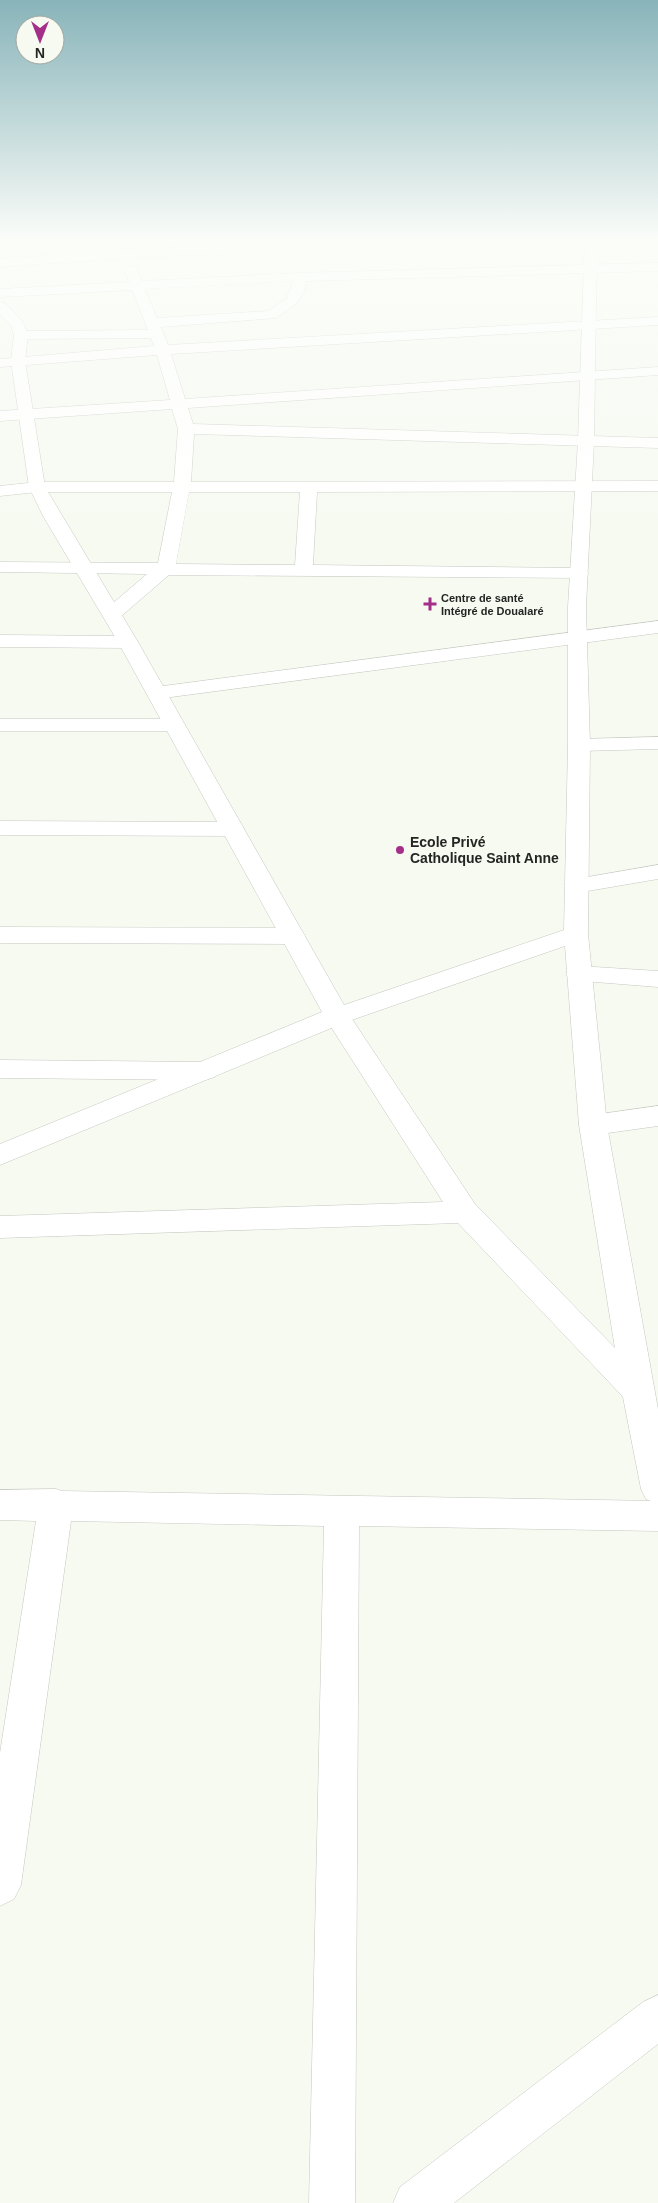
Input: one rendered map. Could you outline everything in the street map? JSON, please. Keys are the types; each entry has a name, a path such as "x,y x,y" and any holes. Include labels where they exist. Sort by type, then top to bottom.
{"street":[{"path":"15,352 82,341"},
{"path":"112,614 166,568 182,486 186,429 159,341"},
{"path":"0,348 15,352 163,350 319,341"},
{"path":"587,341 586,441 582,485 577,639 579,745 576,934 593,1125 638,1392 658,1489"},
{"path":"15,352 37,487 52,516 128,642 337,1016 465,1212 638,1392"},
{"path":"0,416 658,372"},
{"path":"186,429 658,442"},
{"path":"0,491 37,487 309,485 658,486"},
{"path":"304,570 309,485"},
{"path":"0,567 579,574"},
{"path":"156,693 658,627"},
{"path":"0,640 128,642"},
{"path":"0,725 174,725"},
{"path":"579,745 658,743"},
{"path":"0,828 232,829"},
{"path":"576,886 658,872"},
{"path":"0,934 293,936"},
{"path":"0,1155 337,1016 576,934"},
{"path":"579,974 658,979"},
{"path":"0,1069 205,1071"},
{"path":"593,1125 658,1116"},
{"path":"0,1227 465,1212"},
{"path":"0,1884 56,1504"},
{"path":"0,1505 56,1504 342,1512 658,1516"},
{"path":"332,2203 342,1512"},
{"path":"416,2203 658,2017"}],"place":[{"name":"Centre de santé Intégré de Doualaré","path":"430,604"},
{"name":"Ecole Privé Catholique Saint Anne","path":"400,850"}]}
